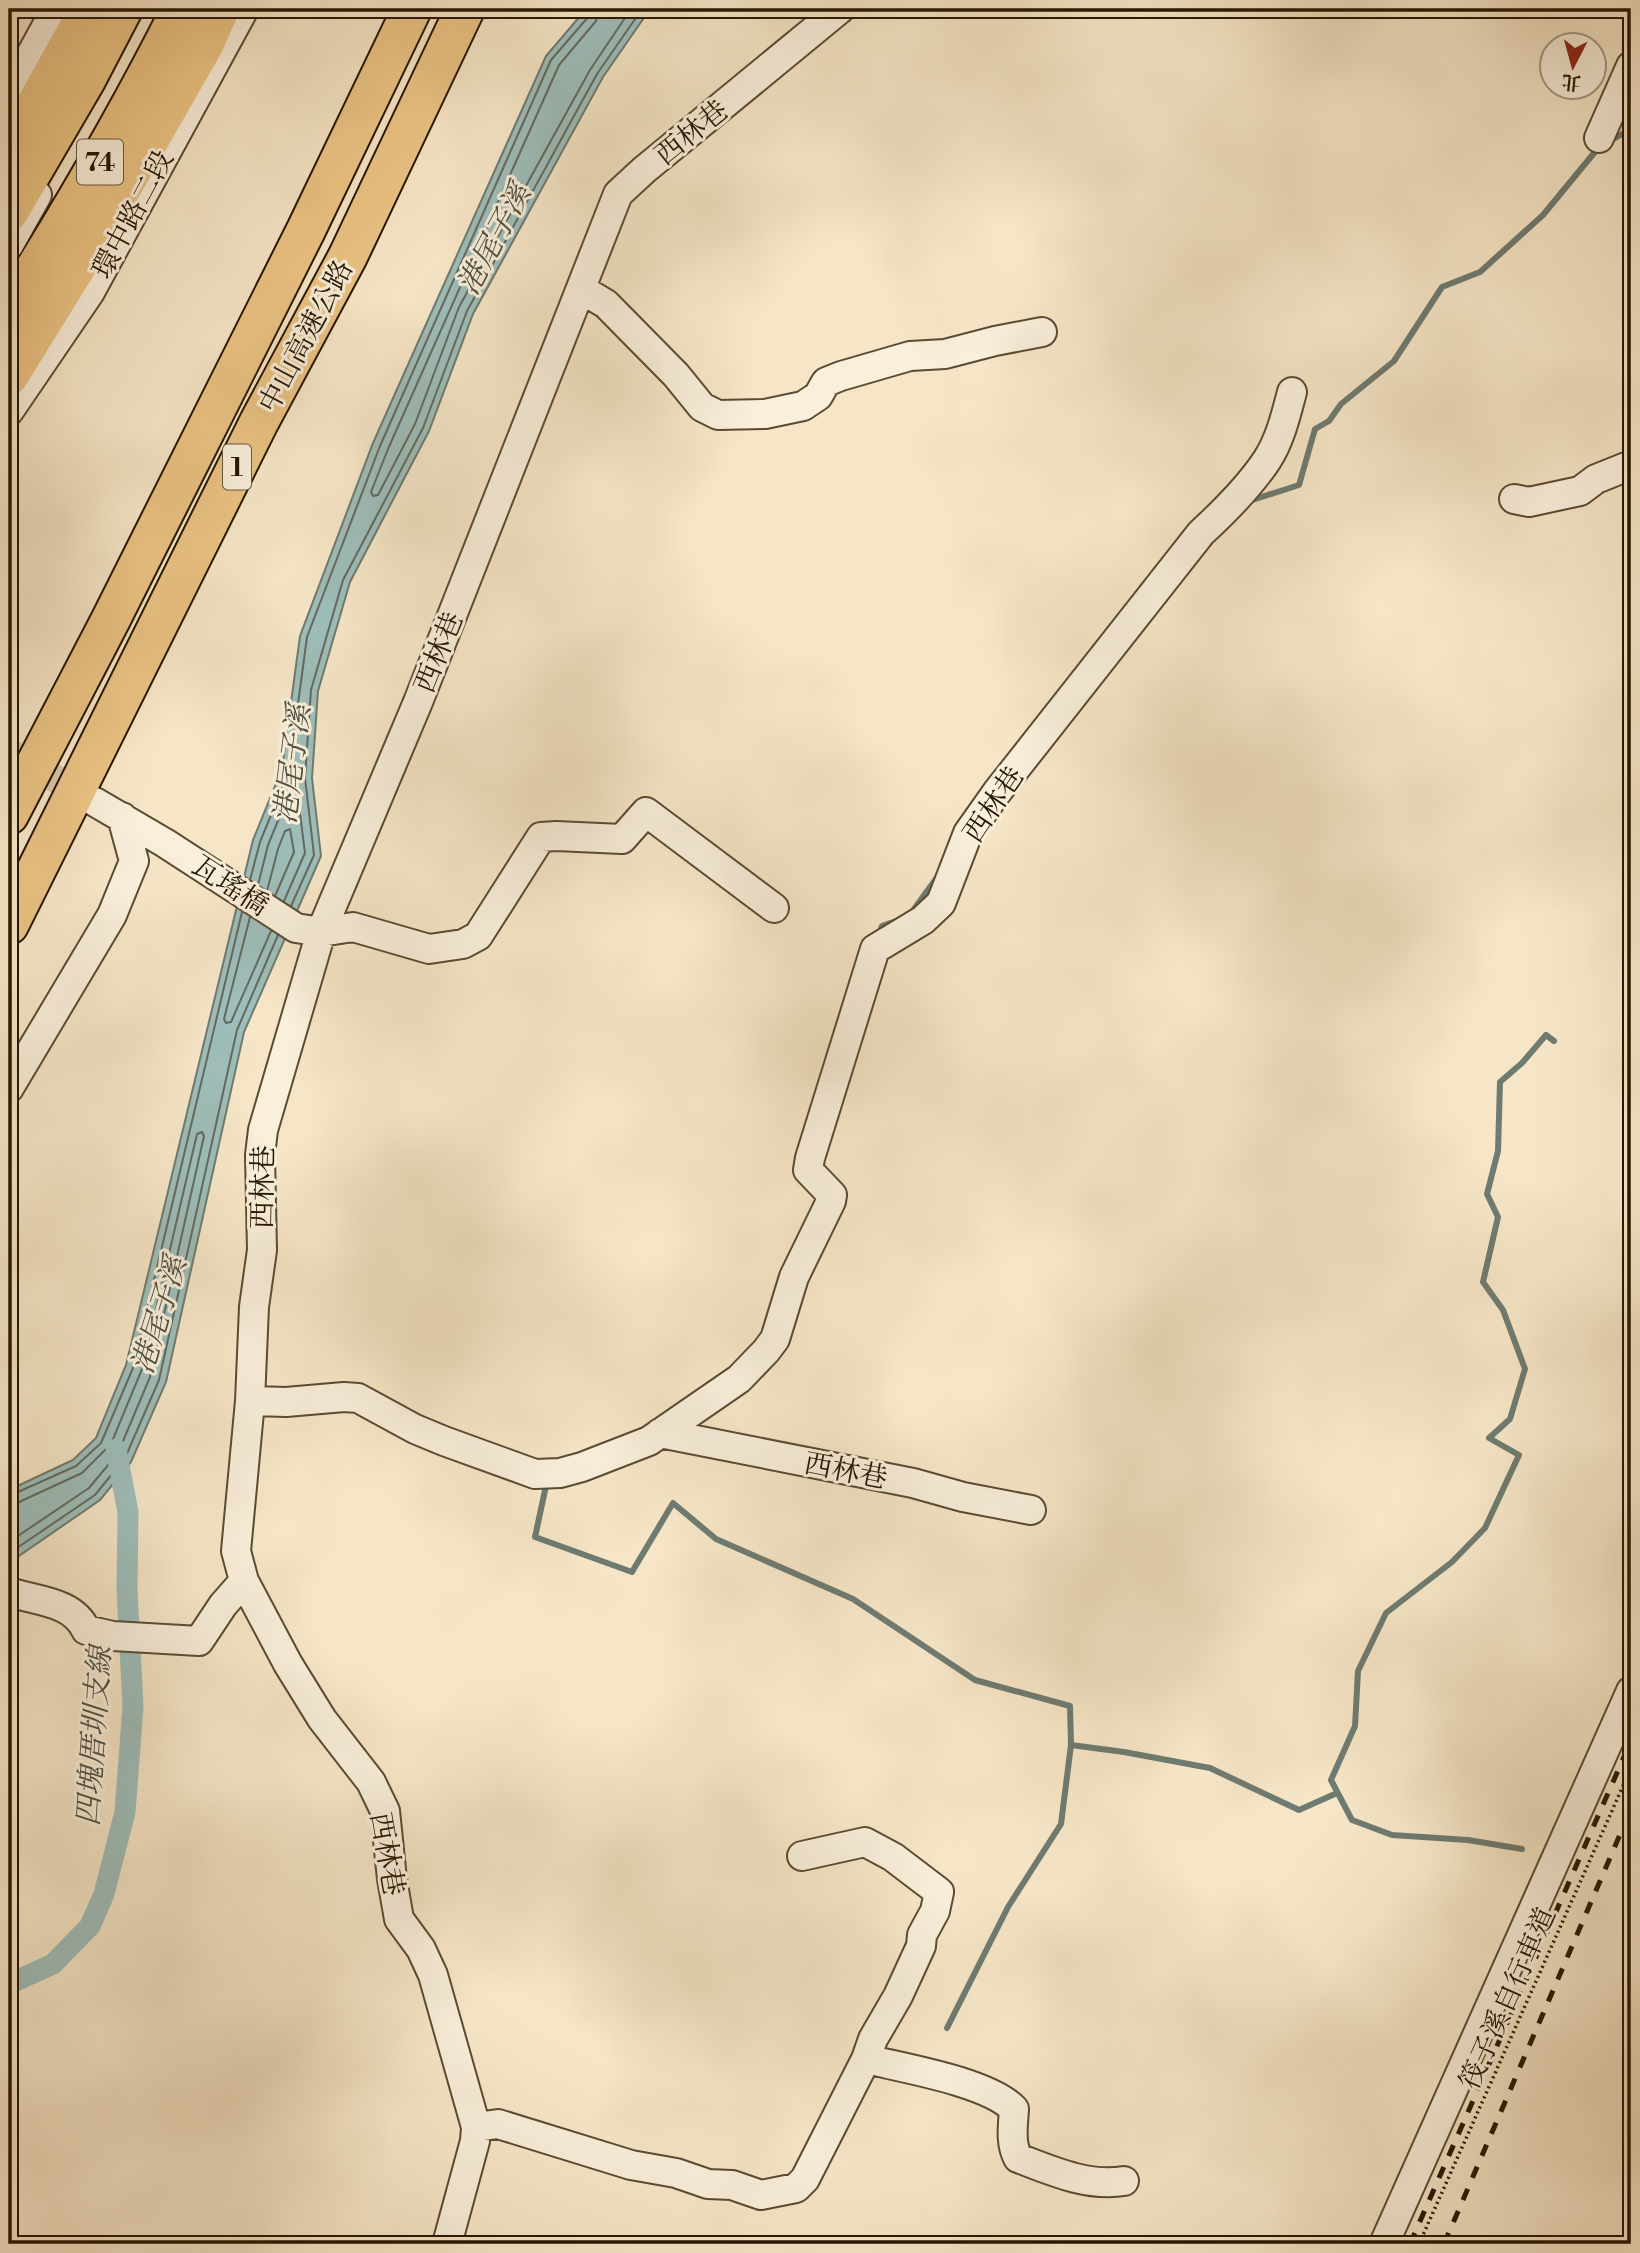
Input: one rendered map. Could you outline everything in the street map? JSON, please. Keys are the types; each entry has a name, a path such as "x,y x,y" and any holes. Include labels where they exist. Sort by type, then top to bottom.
{"highway":[{"path":"9,152 89,9"},
{"name":"74","path":"9,212 86,80 123,9"},
{"name":"74","path":"9,310 89,181 181,9"},
{"path":"9,376 79,263 204,45 220,9"},
{"name":"中山高速公路","path":"9,816 306,230 412,9"},
{"name":"中山高速公路","path":"9,925 259,422 348,256 466,9"}],"street":[{"path":"9,95 56,9"},
{"path":"9,225 123,9"},
{"path":"9,245 141,9"},
{"name":"環中路二段","path":"9,411 90,292 244,9"},
{"name":"西林巷","path":"447,2244 477,2127 433,1975 421,1949 400,1919 392,1879 385,1811 371,1782 329,1727 288,1664 244,1581 236,1551 250,1401 254,1307 262,1250 260,1155 264,1130 308,930 418,702 618,194 840,9"},
{"path":"1598,138 1631,66"},
{"path":"581,289 606,304 676,375 702,407 718,415 765,414 803,406 818,396 826,382 841,376 910,356 945,354 1042,332"},
{"name":"西林巷","path":"250,1401 358,1398 415,1429 444,1441 535,1474 560,1473 649,1441 738,1379 775,1339 794,1277 831,1201 832,1195 808,1170 810,1158 875,949 923,920 941,903 968,833 997,792 1201,534 1230,506 1268,458 1283,425 1292,393"},
{"path":"1514,499 1529,502 1580,491 1596,479 1631,466"},
{"name":"瓦瑤橋","path":"95,802 308,930"},
{"path":"308,930 353,927 429,949 463,944 478,936 541,837 622,839 646,812 774,908"},
{"path":"9,1087 112,915 134,861 122,817"},
{"name":"西林巷","path":"660,1433 913,1483 963,1497 1031,1510"},
{"path":"9,1592 53,1604 74,1613 86,1630 113,1636 199,1641 223,1605 244,1581"},
{"path":"1384,2244 1631,1691"},
{"path":"477,2127 498,2124 631,2165 676,2173 700,2182 732,2185 761,2196 796,2189 806,2179 866,2059 873,2039 898,1996 921,1946 922,1935 935,1911 939,1892 893,1857 865,1842 802,1856"},
{"path":"866,2059 950,2079 1009,2104 1014,2109 1013,2149 1018,2158 1051,2171 1093,2182 1105,2184 1124,2181"}],"path":[{"name":"筏子溪自行車道","path":"1419,2244 1631,1768"}],"water":[{"name":"港尾子溪","path":"586,9 650,9 603,77 473,314 429,431 350,582 318,691 312,778 321,856 244,1032 166,1382 131,1462 100,1500 16,1558 9,1558 9,1490 73,1460 96,1438 126,1365 253,840 282,769 300,636 373,443 546,56"}],"waterway":[{"path":"1608,142 1631,129"},
{"path":"1249,501 1299,485 1315,429 1329,421 1341,404 1394,361 1442,287 1480,272 1543,215 1599,147"},
{"path":"909,916 938,876"},
{"path":"879,934 882,926 899,920"},
{"path":"1522,1849 1468,1840 1392,1835 1352,1820 1331,1780 1355,1726 1358,1671 1386,1613 1452,1562 1485,1528 1519,1455 1489,1438 1510,1419 1525,1369 1503,1310 1483,1282 1498,1217 1487,1194 1498,1151 1500,1082 1522,1063 1546,1035 1554,1041"},
{"name":"四塊厝圳支線","path":"9,1984 53,1964 90,1926 104,1894 125,1812 133,1706 127,1590 128,1512 116,1449"},
{"path":"547,1481 535,1537 632,1572 673,1503 716,1539 853,1599 975,1680 1070,1706 1071,1745 1061,1824 1008,1907 947,2028"},
{"path":"1071,1745 1210,1768 1299,1810 1337,1793"}],"tunnel":[{"path":"9,752 91,799"}],"railway":[{"path":"1410,2244 1631,1741"},
{"path":"1444,2244 1631,1809"}]}
